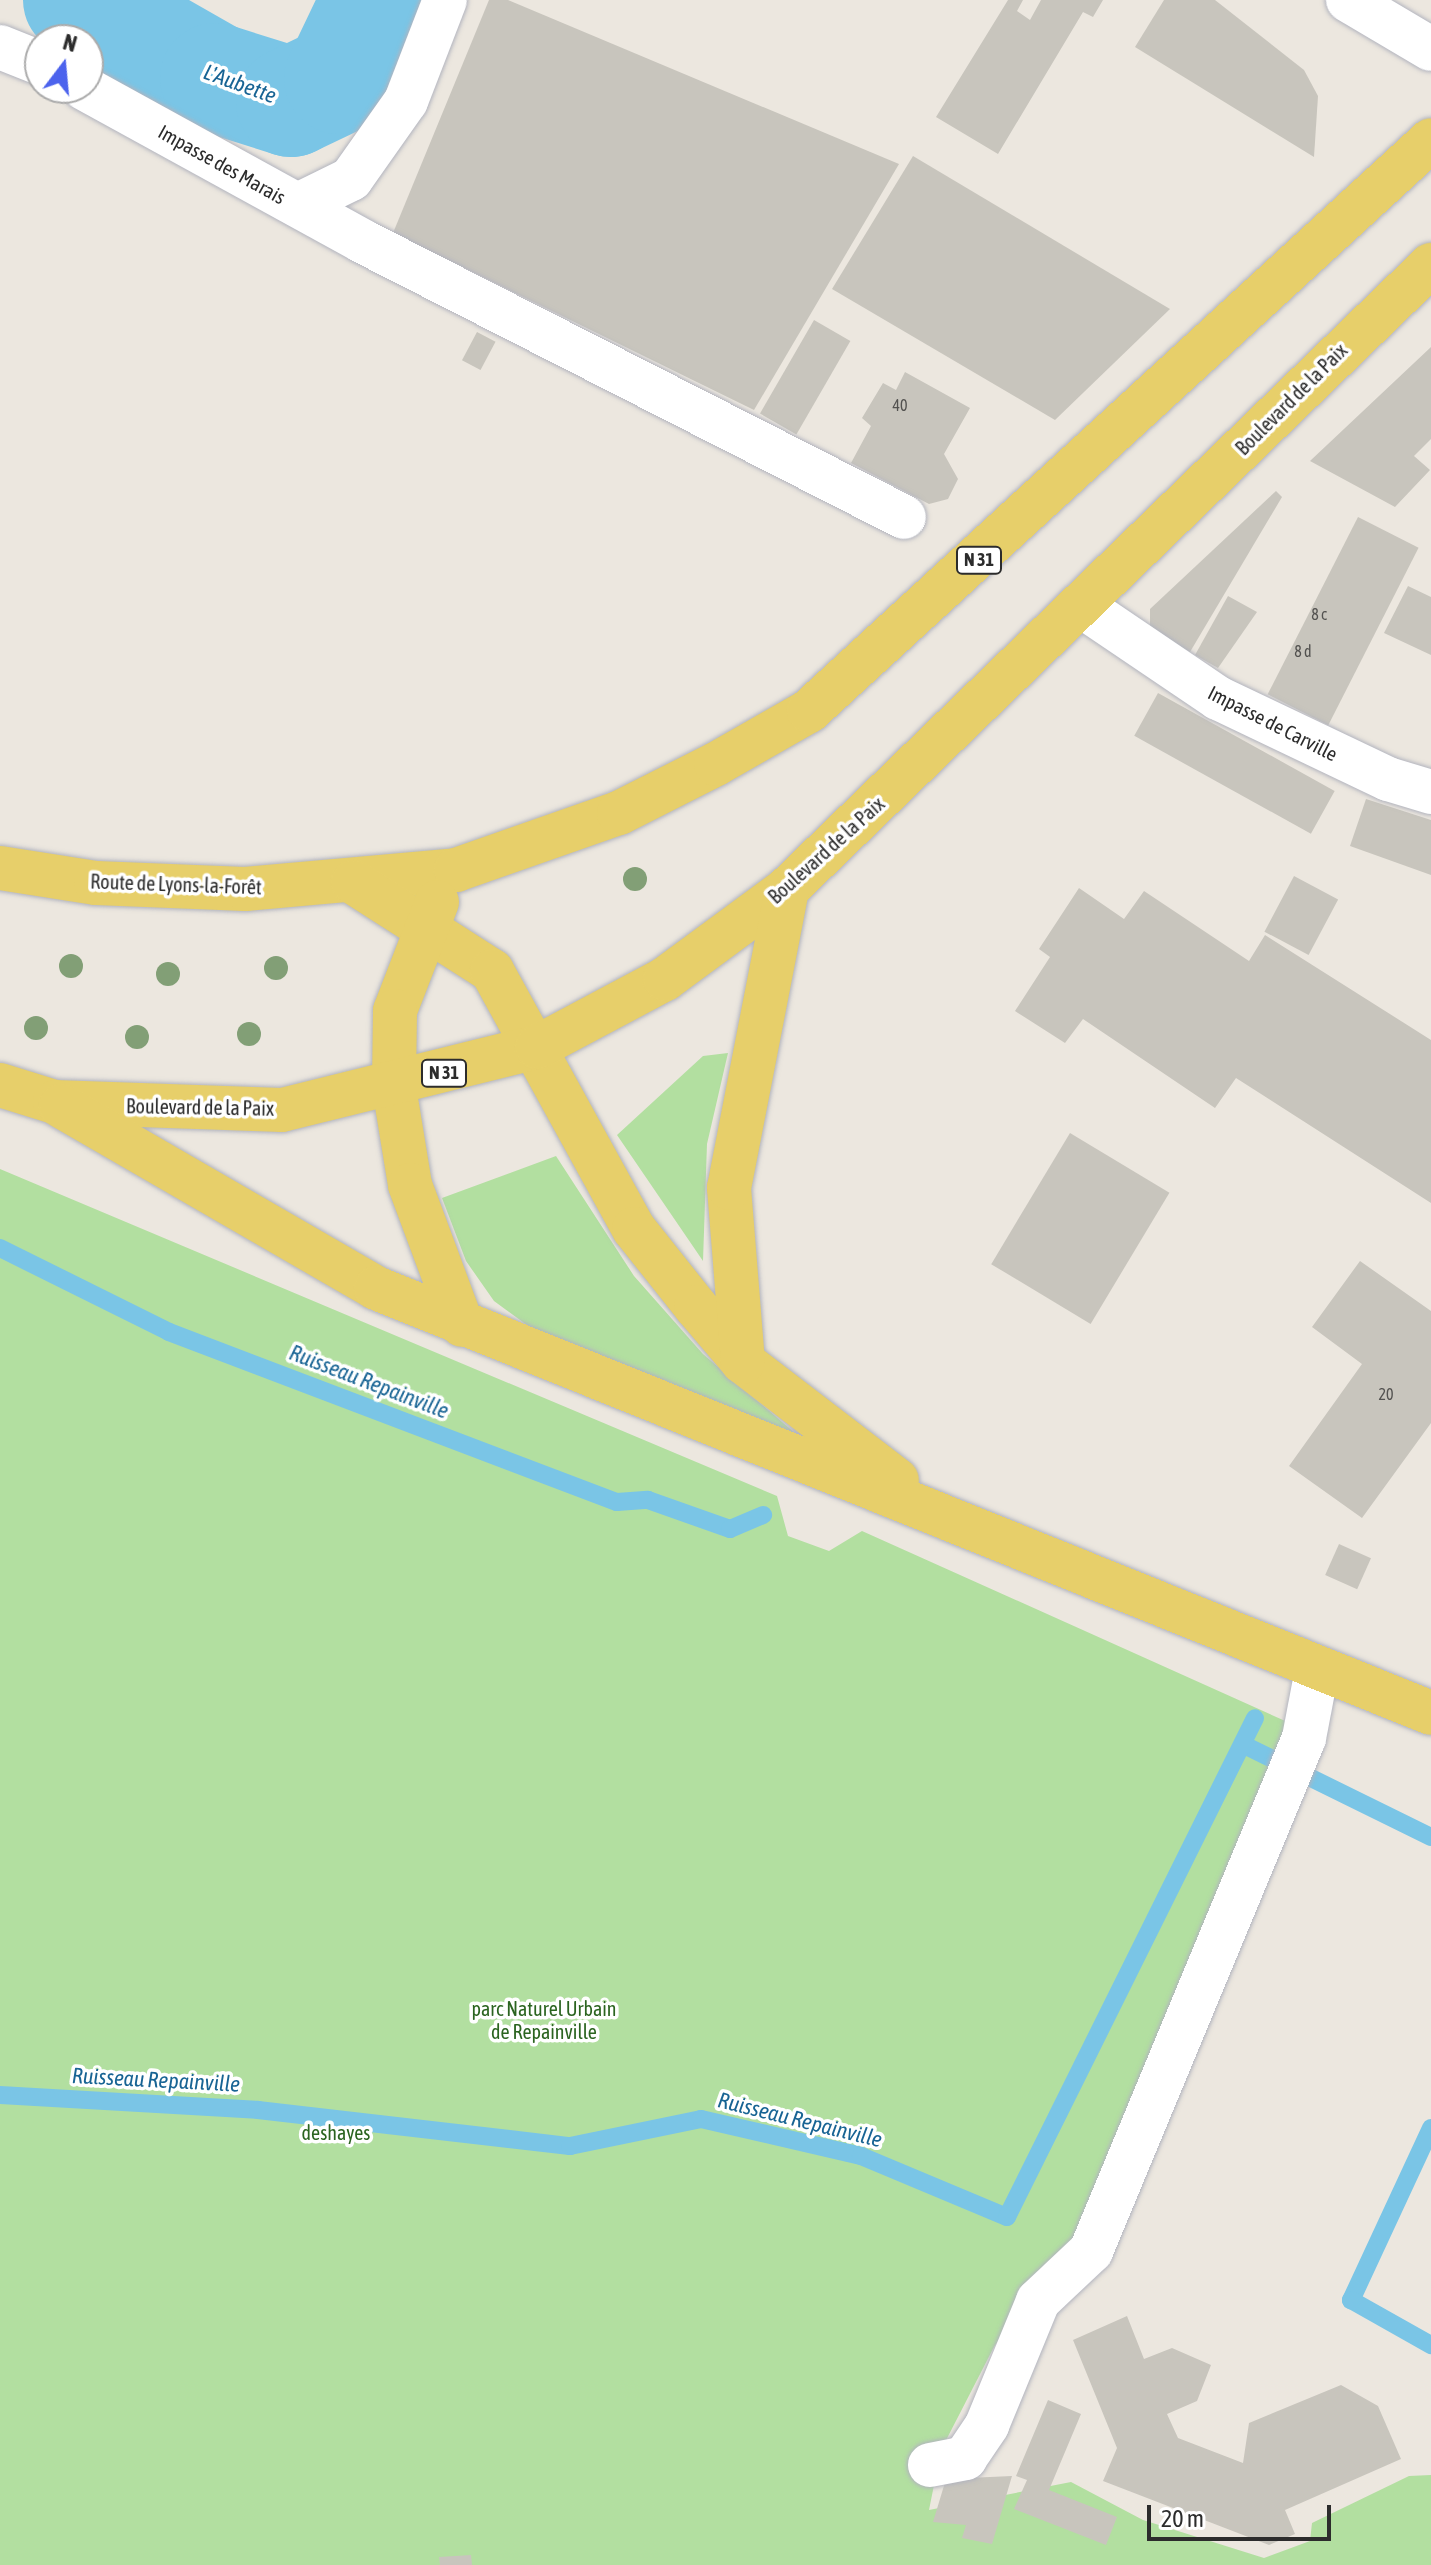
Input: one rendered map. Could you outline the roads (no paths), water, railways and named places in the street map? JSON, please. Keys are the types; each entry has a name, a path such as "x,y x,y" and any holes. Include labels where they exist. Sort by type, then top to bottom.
{"main road":[{"name":"N 31","path":"353,882 456,870 619,813 809,711 1431,140"},
{"name":"Boulevard de la Paix","path":"55,1102 228,1112 394,1087 537,1047 665,979 787,889 1085,608 1303,384 1431,265"},
{"name":"Route de Lyons-la-Forêt","path":"0,868 126,884 353,882"},
{"path":"456,870 424,924 395,1011 394,1087 410,1185 462,1325"},
{"path":"353,882 424,924 492,971 537,1047 634,1229 743,1362 937,1510"},
{"path":"743,1362 729,1188 787,889"},
{"name":"N 31","path":"0,1085 55,1102"},
{"path":"55,1102 269,1232 462,1325 937,1510 1317,1670 1431,1713"}],"street":[{"name":"Impasse des Marais","path":"104,99 298,205 351,179 406,101 445,0"},
{"path":"1348,0 1431,49"},
{"path":"0,47 24,57"},
{"path":"298,205 904,517"},
{"name":"Impasse de Carville","path":"1085,608 1218,698 1388,779 1431,792"},
{"path":"930,2465 965,2458 987,2425 1038,2301 1091,2251 1304,1738 1317,1670"}],"waterway":[{"name":"L'Aubette","path":"78,0 215,78 291,102 339,79 371,12"},
{"name":"Ruisseau Repainville","path":"0,1248 169,1332 617,1502 648,1500 730,1529 763,1515"},
{"name":"Ruisseau Repainville","path":"0,2095 258,2110 570,2146 701,2119 861,2156 1007,2217 1255,1718"},
{"path":"1246,1746 1431,1837"},
{"name":"Ruisseau Repainville","path":"1431,2128 1351,2300 1431,2345"}],"park label":[{"name":"parc Naturel Urbain de Repainville","path":"544,2020"},
{"name":"deshayes","path":"336,2132"}]}
